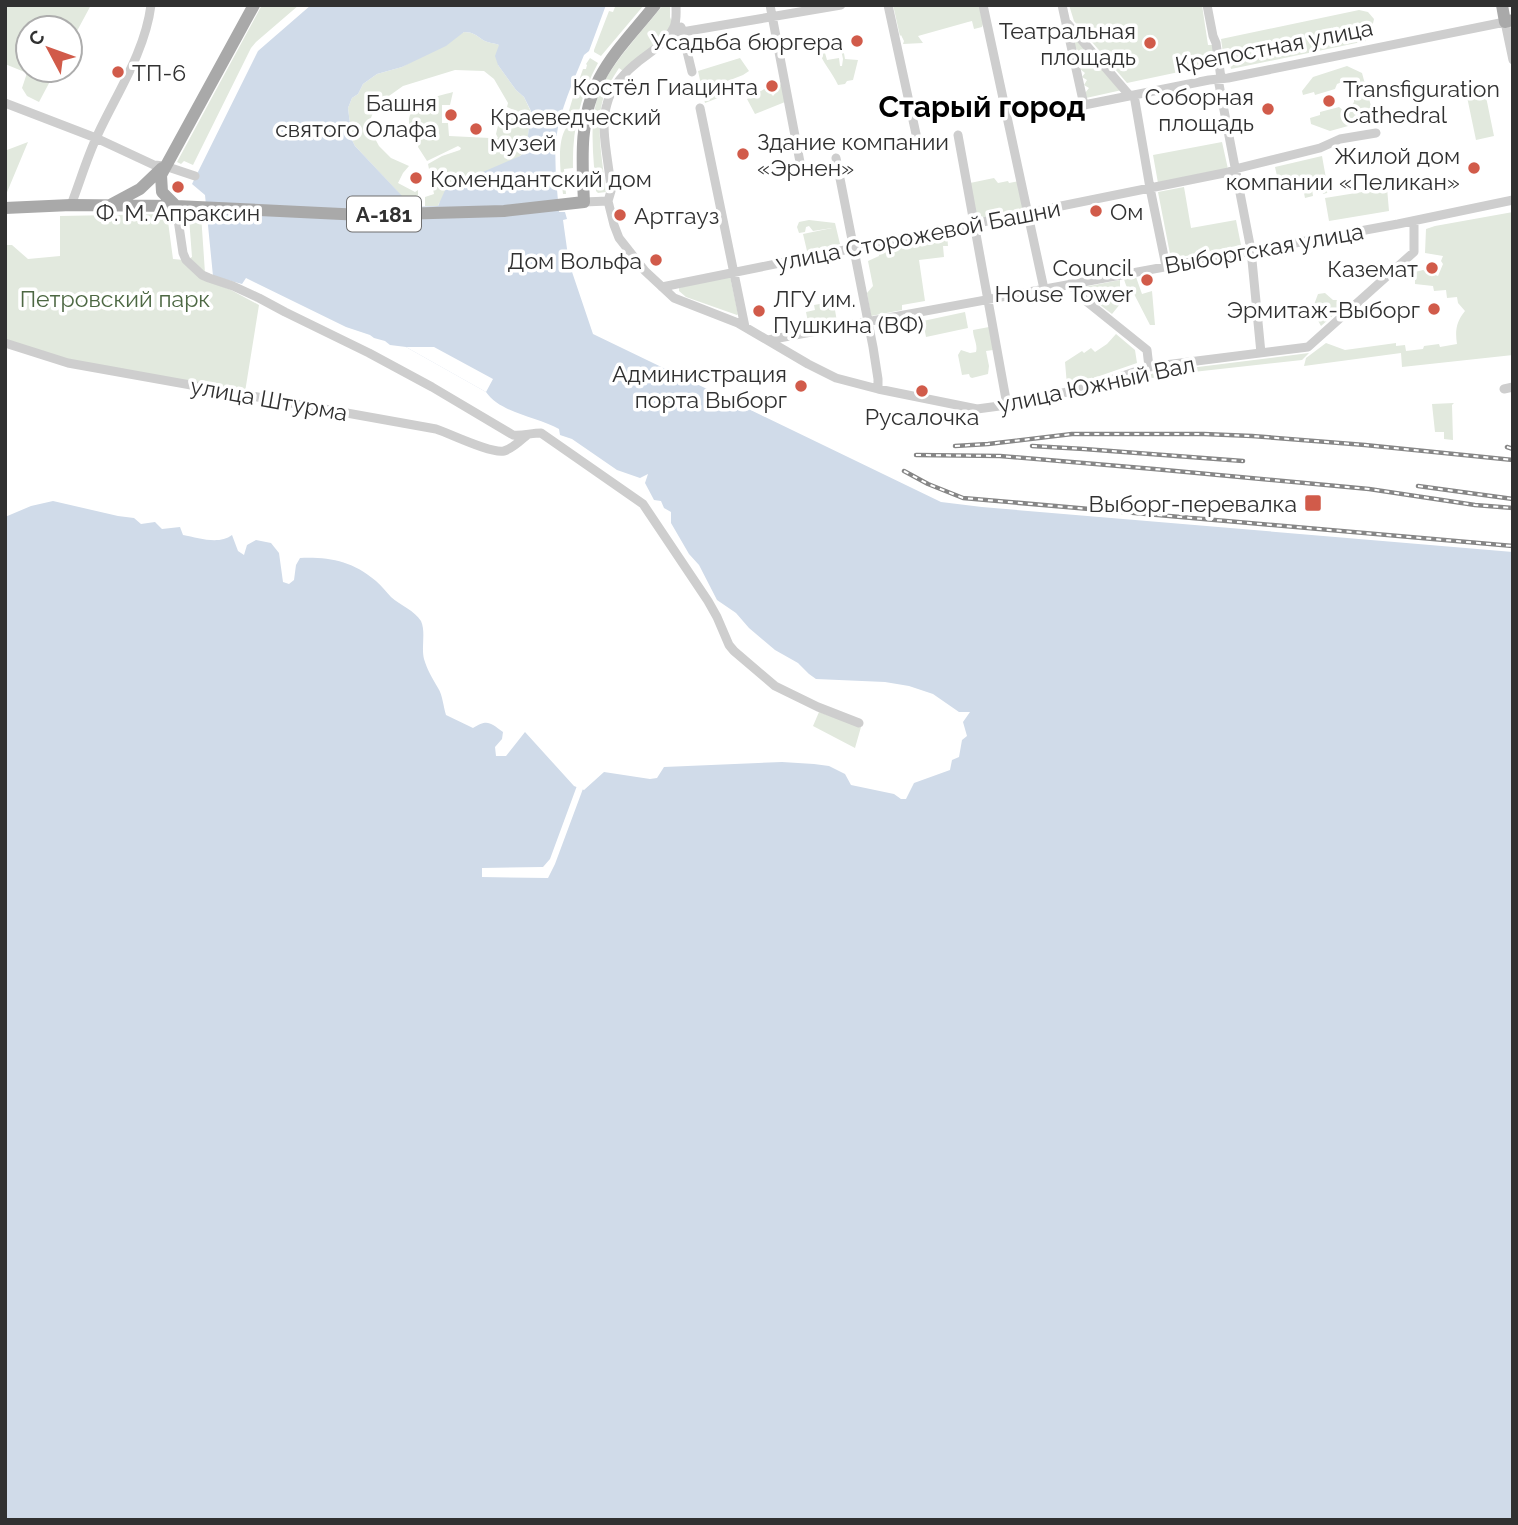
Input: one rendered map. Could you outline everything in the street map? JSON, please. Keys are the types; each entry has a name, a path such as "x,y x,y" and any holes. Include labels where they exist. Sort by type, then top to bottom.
{"main road":[{"name":"А-181","path":"110,205 140,189 165,166 254,5"},
{"path":"584,202 583,141 590,99 608,63 655,5"},
{"path":"1502,5 1509,21"},
{"path":"165,166 161,175 162,192 176,206"},
{"name":"А-181","path":"5,208 72,205 176,206 362,215 504,211 584,202"}],"street":[{"path":"72,205 96,138 133,64 146,29 151,5"},
{"path":"676,5 692,72"},
{"path":"662,43 674,26 676,5"},
{"path":"769,5 800,162"},
{"name":"улица Южный Вал","path":"841,5 682,32 662,43 635,64 610,94 605,118 611,191 608,201 614,225 619,238 645,271 679,301 746,327 824,372 850,383 977,409 1090,387 1149,368 1308,347 1414,253 1414,221"},
{"path":"888,5 916,134"},
{"path":"983,5 1044,289"},
{"path":"1062,5 1066,22 1132,95 1166,266"},
{"path":"1207,5 1251,250 1261,353"},
{"path":"1509,21 1513,60"},
{"name":"Крепостная улица","path":"1066,22 1084,105 1509,21"},
{"path":"5,103 96,138 154,165 195,176"},
{"path":"700,108 746,327"},
{"name":"улица Сторожевой Башни","path":"662,287 1229,172 1320,149 1340,139 1376,133"},
{"path":"958,135 1007,405"},
{"path":"836,158 868,321 878,389"},
{"name":"Выборгская улица","path":"768,340 1414,221 1513,200"},
{"path":"584,202 608,201"},
{"path":"176,206 183,253 186,260 202,275 259,298 369,353 513,435 541,433 643,504 708,601 729,645 775,686 859,723"},
{"path":"1070,284 1086,301 1147,350 1149,368"},
{"name":"улица Штурма","path":"5,343 68,363 436,429 499,452 507,450 527,436"}],"green space":[{"path":"5,5 91,5 84,18 84,14 14,14 14,68 5,64"},
{"path":"262,5 299,5 251,48 193,165 184,161 181,164 177,162"},
{"path":"612,5 644,5 601,56 594,50 609,11 613,12 615,7"},
{"path":"663,5 670,7 672,22 667,32 623,71 619,68 603,98 600,136 606,192 598,193 593,129 599,93 618,60"},
{"path":"893,5 979,5 983,24 982,27 974,29 972,21 968,22 918,36 923,43 903,44"},
{"name":"Театральная площадь","path":"1069,5 1202,5 1208,45 1213,45 1215,59 1212,65 1127,83 1074,21"},
{"path":"1359,10 1368,12 1374,19 1372,28 1364,32 1366,41 1231,69 1229,59 1224,60 1221,39"},
{"path":"464,32 499,45 498,65 524,97 531,112 526,151 438,206 425,206 425,197 434,194 428,164 461,148 458,146 427,161 410,129 413,109 431,98 453,92 450,105 442,105 442,123 448,123 449,136 490,138 493,141 498,138 496,134 500,117 508,119 514,110 507,107 508,103 494,79 484,71 455,70 403,86 379,103 370,121 372,133 379,146 391,158 409,166 398,183 415,192 418,190 418,207 406,207 397,191 355,146 348,108 363,84 377,74 402,67"},
{"path":"1074,36 1122,90 1086,98 1085,93 1089,88 1084,85 1087,80 1082,77 1085,73 1080,69 1082,65 1078,62 1081,58 1074,47"},
{"path":"839,40 842,42 845,59 858,60 853,80 838,85 818,49 827,46 827,60 839,58 842,66"},
{"path":"590,58 598,63 578,114 573,168 564,169 566,194 563,194 561,142 574,94"},
{"path":"740,58 749,71 720,84 723,96 705,103 698,71"},
{"path":"1347,66 1362,73 1371,106 1359,123 1330,131 1311,124 1310,118 1320,115 1320,112 1339,107 1348,110 1354,100 1362,97 1360,87 1350,88 1350,85 1342,82 1337,84 1335,89 1315,95 1314,92 1303,95 1302,91 1313,77"},
{"path":"23,84 49,84 39,102 27,96 22,88"},
{"path":"781,84 785,102 755,114 747,99 766,88 773,96"},
{"path":"1484,87 1494,136 1476,140 1466,92"},
{"path":"28,142 5,197 5,149"},
{"path":"1222,142 1228,169 1158,183 1153,155"},
{"path":"1322,156 1331,192 1323,194 1321,188 1312,189 1313,196 1305,198 1300,186 1280,190 1275,167"},
{"path":"994,178 998,183 1019,181 1025,211 976,220 970,183"},
{"path":"1184,187 1191,228 1236,220 1241,245 1171,259 1158,192"},
{"path":"1387,188 1389,211 1329,221 1325,198"},
{"path":"1513,212 1513,355 1402,367 1401,353 1304,366 1306,358 1326,343 1345,350 1396,343 1396,346 1405,345 1406,351 1423,349 1424,346 1457,344 1457,327 1465,311 1458,303 1457,297 1447,298 1446,290 1434,291 1433,286 1415,284 1415,272 1423,270 1438,276 1443,264 1443,256 1425,253 1426,229"},
{"name":"Петровский парк","path":"167,214 173,259 184,260 203,279 259,305 245,392 69,360 5,339 5,245 12,245 28,259 60,256 60,216"},
{"path":"201,214 205,273 190,258 189,218 185,216"},
{"path":"809,220 835,223 840,244 807,251 803,234 832,228 813,231 809,226 805,232 799,233 799,222"},
{"path":"947,234 948,246 943,246 944,257 919,260 925,301 902,305 902,310 871,316 867,293 873,286 868,261 879,256 878,247"},
{"path":"730,276 737,315 686,297 679,291 682,285"},
{"path":"1136,277 1142,294 1152,291 1155,325 1150,325 1133,292 1125,284 1124,279"},
{"path":"1120,280 1120,289 1125,298 1112,314 1091,298 1084,287"},
{"path":"1325,293 1333,300 1342,300 1342,303 1337,312 1321,326 1312,310 1318,294"},
{"path":"841,300 842,308 835,310 837,322 809,327 806,312 815,310 814,305"},
{"path":"965,312 968,328 926,337 923,321"},
{"path":"989,327 993,350 986,351 988,374 972,378 969,374 962,375 958,355 961,350 976,352 973,330"},
{"path":"1116,334 1135,350 1137,363 1067,385 1065,362 1091,348 1095,352"},
{"path":"1309,353 1302,360 1166,375 1129,383 1128,381 1158,372"},
{"path":"1454,403 1453,440 1444,439 1444,432 1435,432 1432,404"},
{"path":"819,712 861,727 855,748 813,726"}],"water":[{"path":"311,5 606,5 589,51 584,55 567,96 555,148 559,212 565,212 567,219 563,220 569,263 593,334 941,502 1513,552 1513,1520 5,1520 5,517 31,506 53,501 134,518 141,524 155,522 162,529 180,527 183,535 202,539 221,540 232,535 238,551 244,555 247,545 256,540 271,543 279,553 283,582 289,584 294,580 300,558 321,558 358,569 376,581 421,621 424,659 441,694 446,715 473,728 488,723 503,732 502,739 495,747 496,756 506,756 525,732 574,786 584,790 604,772 650,779 657,778 664,767 782,762 829,766 845,774 851,785 906,799 914,783 950,770 952,760 959,757 962,740 967,736 963,722 970,712 959,712 933,694 885,682 816,679 798,663 775,650 736,613 717,600 699,565 689,554 671,523 671,512 664,508 661,501 654,500 645,483 648,474 640,478 617,470 572,439 560,435 559,429 500,405 486,392 406,347 390,345 346,327 246,278 242,284 213,276 205,195 192,184 258,51","holes":["464,32 499,45 495,56 498,65 524,97 531,111 526,151 446,188 438,206 406,207 403,197 355,146 348,108 363,84 377,74 402,67 446,46"]}],"pier":[{"path":"406,347 434,347 493,379 486,392"},
{"path":"578,783 584,786 548,878 482,877 482,868 543,867 550,859"}],"railway":[{"path":"955,446 1072,434 1204,434 1365,445 1513,460"},
{"path":"1032,446 1243,461"},
{"path":"1507,447 1513,449"},
{"path":"916,455 1000,456 1154,469 1369,489 1513,508"},
{"path":"904,471 963,498 1513,546"},
{"path":"1418,486 1513,499"}],"place":[{"name":"Усадьба бюргера","path":"857,41"},
{"name":"Театральная площадь","path":"1150,43"},
{"name":"ТП-6","path":"118,72"},
{"name":"Костёл Гиацинта","path":"772,86"},
{"name":"Transfiguration Cathedral","path":"1329,101"},
{"name":"Соборная площадь","path":"1268,109"},
{"name":"Башня святого Олафа","path":"451,115"},
{"name":"Краеведческий музей","path":"476,129"},
{"name":"Здание компании «Эрнен»","path":"743,154"},
{"name":"Жилой дом компании «Пеликан»","path":"1474,168"},
{"name":"Комендантский дом","path":"416,178"},
{"name":"Ф. М. Апраксин","path":"178,187"},
{"name":"Ом","path":"1096,211"},
{"name":"Артгауз","path":"620,215"},
{"name":"Дом Вольфа","path":"656,260"},
{"name":"Каземат","path":"1432,268"},
{"name":"Council House Tower","path":"1147,280"},
{"name":"Эрмитаж-Выборг","path":"1434,309"},
{"name":"ЛГУ им. Пушкина (ВФ)","path":"759,311"},
{"name":"Администрация порта Выборг","path":"801,386"},
{"name":"Русалочка","path":"922,391"},
{"name":"Выборг-перевалка","path":"1313,503"}],"district":[{"name":"Старый город","path":"982,106"}]}
